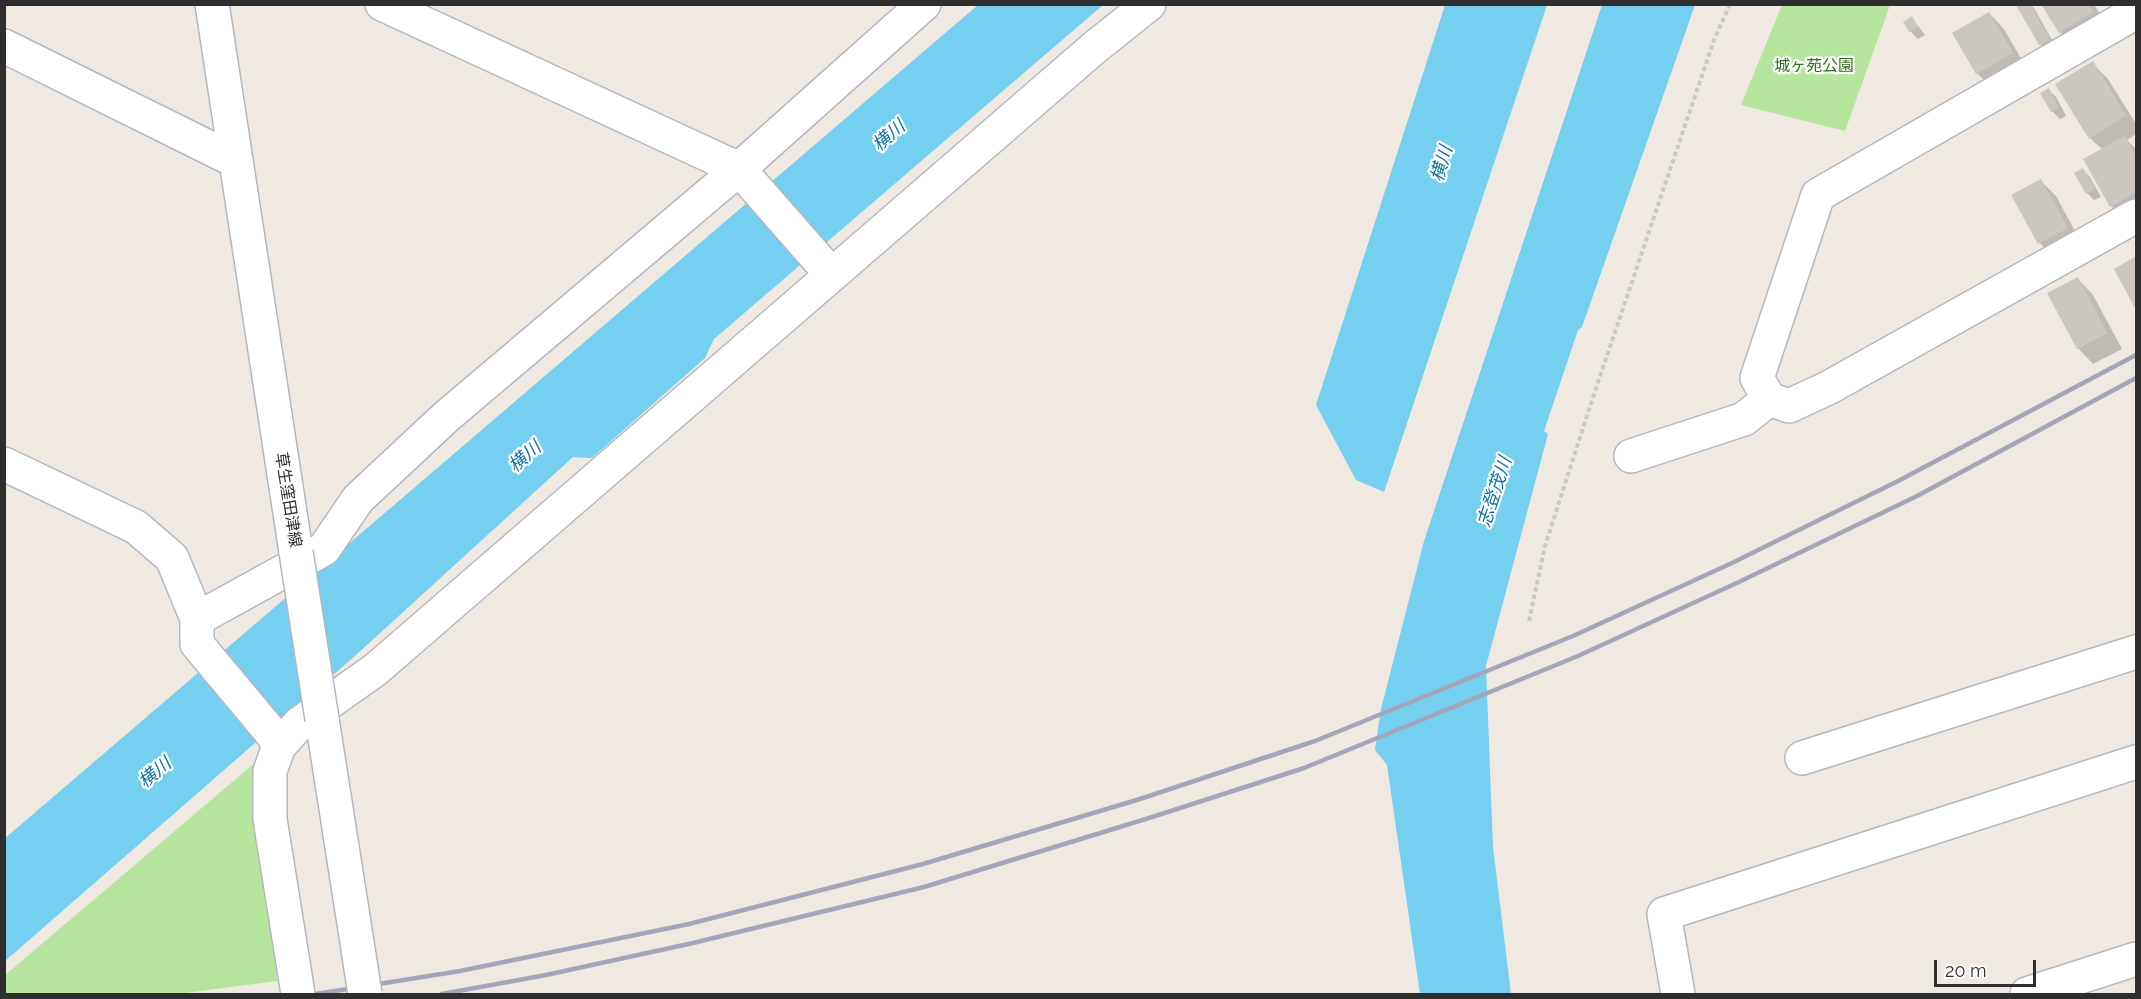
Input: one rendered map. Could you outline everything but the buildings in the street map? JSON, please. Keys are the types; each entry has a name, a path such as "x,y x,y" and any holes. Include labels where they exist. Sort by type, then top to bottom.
{"street":[{"name":"草生窪田津線","path":"212,4 363,981"},
{"path":"382,4 739,169 831,274"},
{"path":"197,632 324,549 358,499 439,424 739,169 924,4"},
{"path":"298,994 270,819 270,771 276,741 375,669 1094,48 1149,4"},
{"path":"2136,12 1818,195 1757,378 1769,399 1789,406 1828,388 2136,216"},
{"path":"4,46 236,161"},
{"path":"1631,456 1744,419 1769,399"},
{"path":"4,464 136,527 172,558 197,632 276,741"},
{"path":"1802,758 2136,652"},
{"path":"1678,994 1665,914 2136,762"},
{"path":"2027,994 2136,959"}],"path":[{"path":"1529,621 1545,546 1594,394 1714,40 1730,4"}],"green space":[{"name":"城ヶ苑公園","path":"1782,5 1890,5 1845,131 1741,105"},
{"path":"263,756 277,981 177,994 5,994 4,976"}],"water":[{"name":"横川","path":"978,5 1103,5 714,339 705,358 592,458 573,457 356,655 5,961 4,839"},
{"name":"横川","path":"1445,5 1547,5 1384,492 1356,480 1316,405"},
{"name":"志登茂川","path":"1602,5 1695,5 1544,431 1548,434 1486,666 1493,847 1511,994 1420,994 1387,765 1375,750 1381,709 1424,541"}],"railway":[{"path":"316,994 460,971 689,924 923,864 1140,799 1315,741 1573,636 1732,563 1900,480 2136,355"},
{"path":"442,994 546,975 693,943 924,887 1304,768 1578,656 1741,581 1917,496 2136,378"}]}
